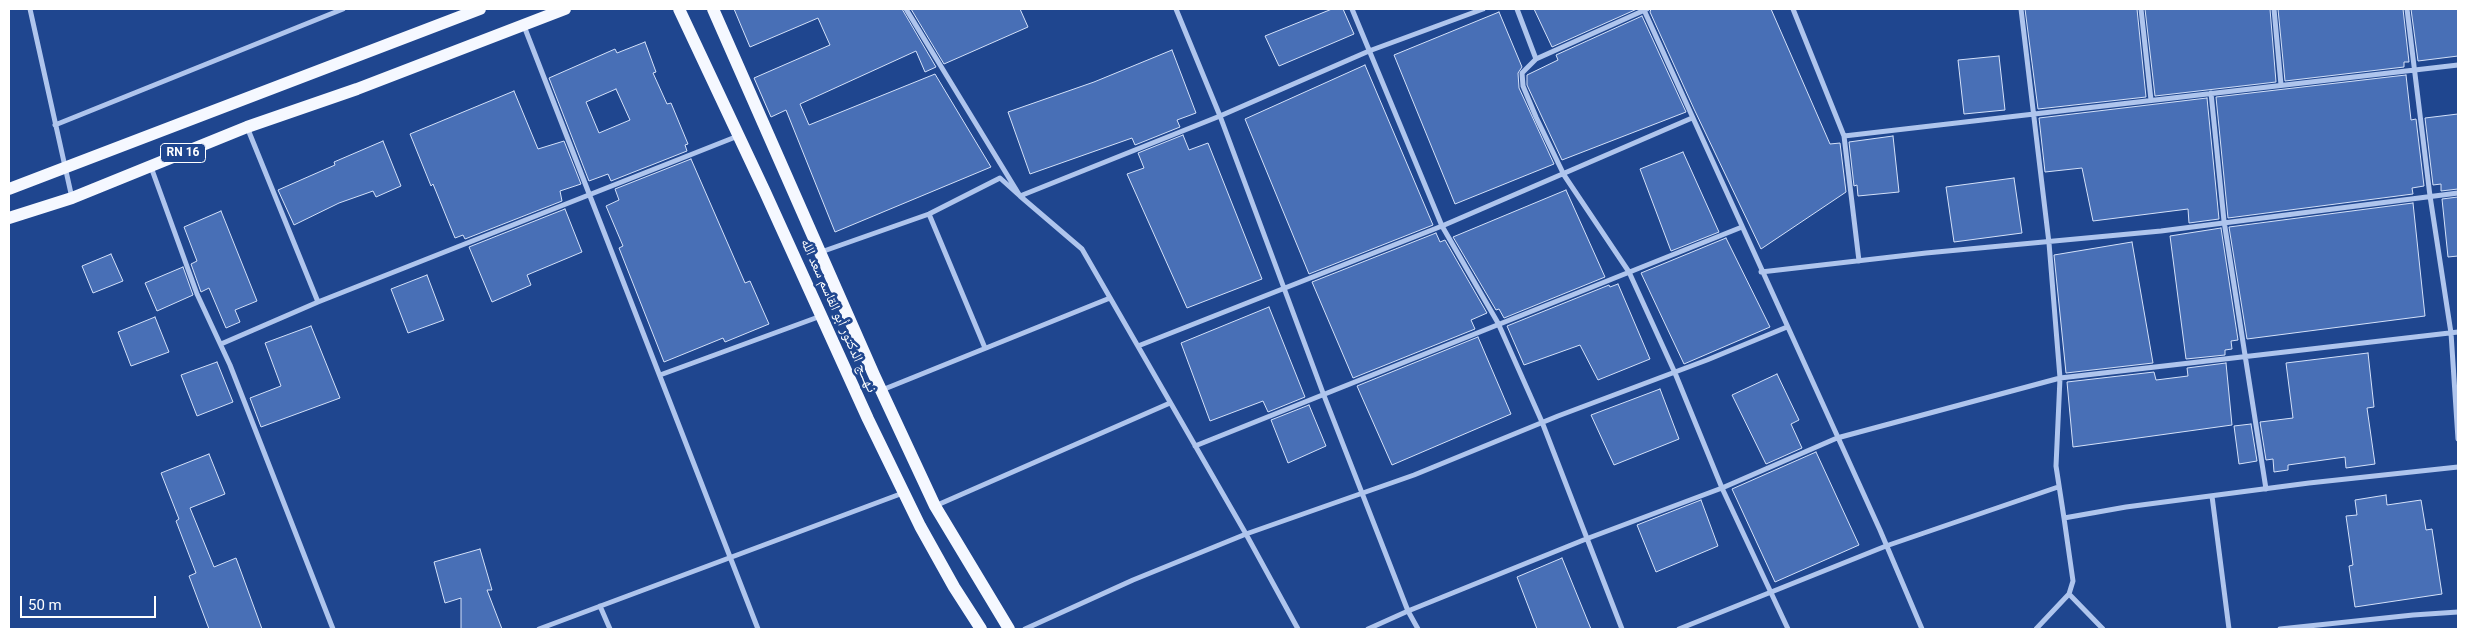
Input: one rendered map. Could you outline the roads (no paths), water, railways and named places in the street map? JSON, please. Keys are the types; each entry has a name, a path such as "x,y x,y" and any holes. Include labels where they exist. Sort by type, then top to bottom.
{"main road":[{"name":"RN 16","path":"9,189 64,170 138,139 480,9"},
{"name":"RN 16","path":"9,218 72,198 247,127 357,89 565,9"},
{"name":"نـهـــج الدكتور أبو القاسم سعد الله","path":"679,9 904,493 954,587 981,629"},
{"name":"نـهـــج الدكتور أبو القاسم سعد الله","path":"713,9 719,15 881,390 935,506 1009,629"}],"street":[{"path":"30,9 64,170 72,198"},
{"path":"55,125 343,9"},
{"path":"906,9 1020,196"},
{"path":"1176,9 1220,116 1322,393 1408,611 1418,629"},
{"path":"1352,9 1442,226 1498,323 1542,422 1622,629"},
{"path":"1020,196 1220,116 1369,51 1483,9"},
{"path":"1516,9 1536,60"},
{"path":"1793,9 1844,136 1859,261"},
{"path":"2021,9 2049,243 2060,378 2056,466 2073,581 2069,594 2036,629"},
{"path":"2141,9 2151,100"},
{"path":"2274,9 2281,85"},
{"path":"2407,9 2430,196 2451,333 2458,438"},
{"path":"1788,629 1722,488 1675,373 1629,272 1564,175 1523,86 1522,73 1536,60 1646,10 1692,118 1922,629"},
{"path":"523,24 758,629"},
{"path":"1844,136 2458,65"},
{"path":"2211,93 2224,221 2266,489"},
{"path":"1138,346 1442,226 1564,175 1692,118"},
{"path":"247,127 318,302"},
{"path":"221,344 318,302 738,136"},
{"path":"151,166 197,294 221,344 333,629"},
{"path":"821,252 929,214 1000,178 1082,249 1246,534 1298,629"},
{"path":"1761,272 2161,231 2224,221 2458,193"},
{"path":"929,214 985,348"},
{"path":"1195,446 1322,393 1742,227"},
{"path":"881,390 1110,298"},
{"path":"660,375 821,316"},
{"path":"1026,629 1132,580 1246,534 1414,475 1542,422 1675,373 1787,327"},
{"path":"1368,629 1586,539 1722,488 1837,438 2060,378 2458,332"},
{"path":"935,506 1170,403"},
{"path":"2064,518 2126,506 2458,467"},
{"path":"1679,629 1886,546 2058,487"},
{"path":"539,629 730,556 904,493"},
{"path":"2212,496 2229,629"},
{"path":"2069,594 2103,629"},
{"path":"600,606 610,629"},
{"path":"2280,629 2458,612"}]}
